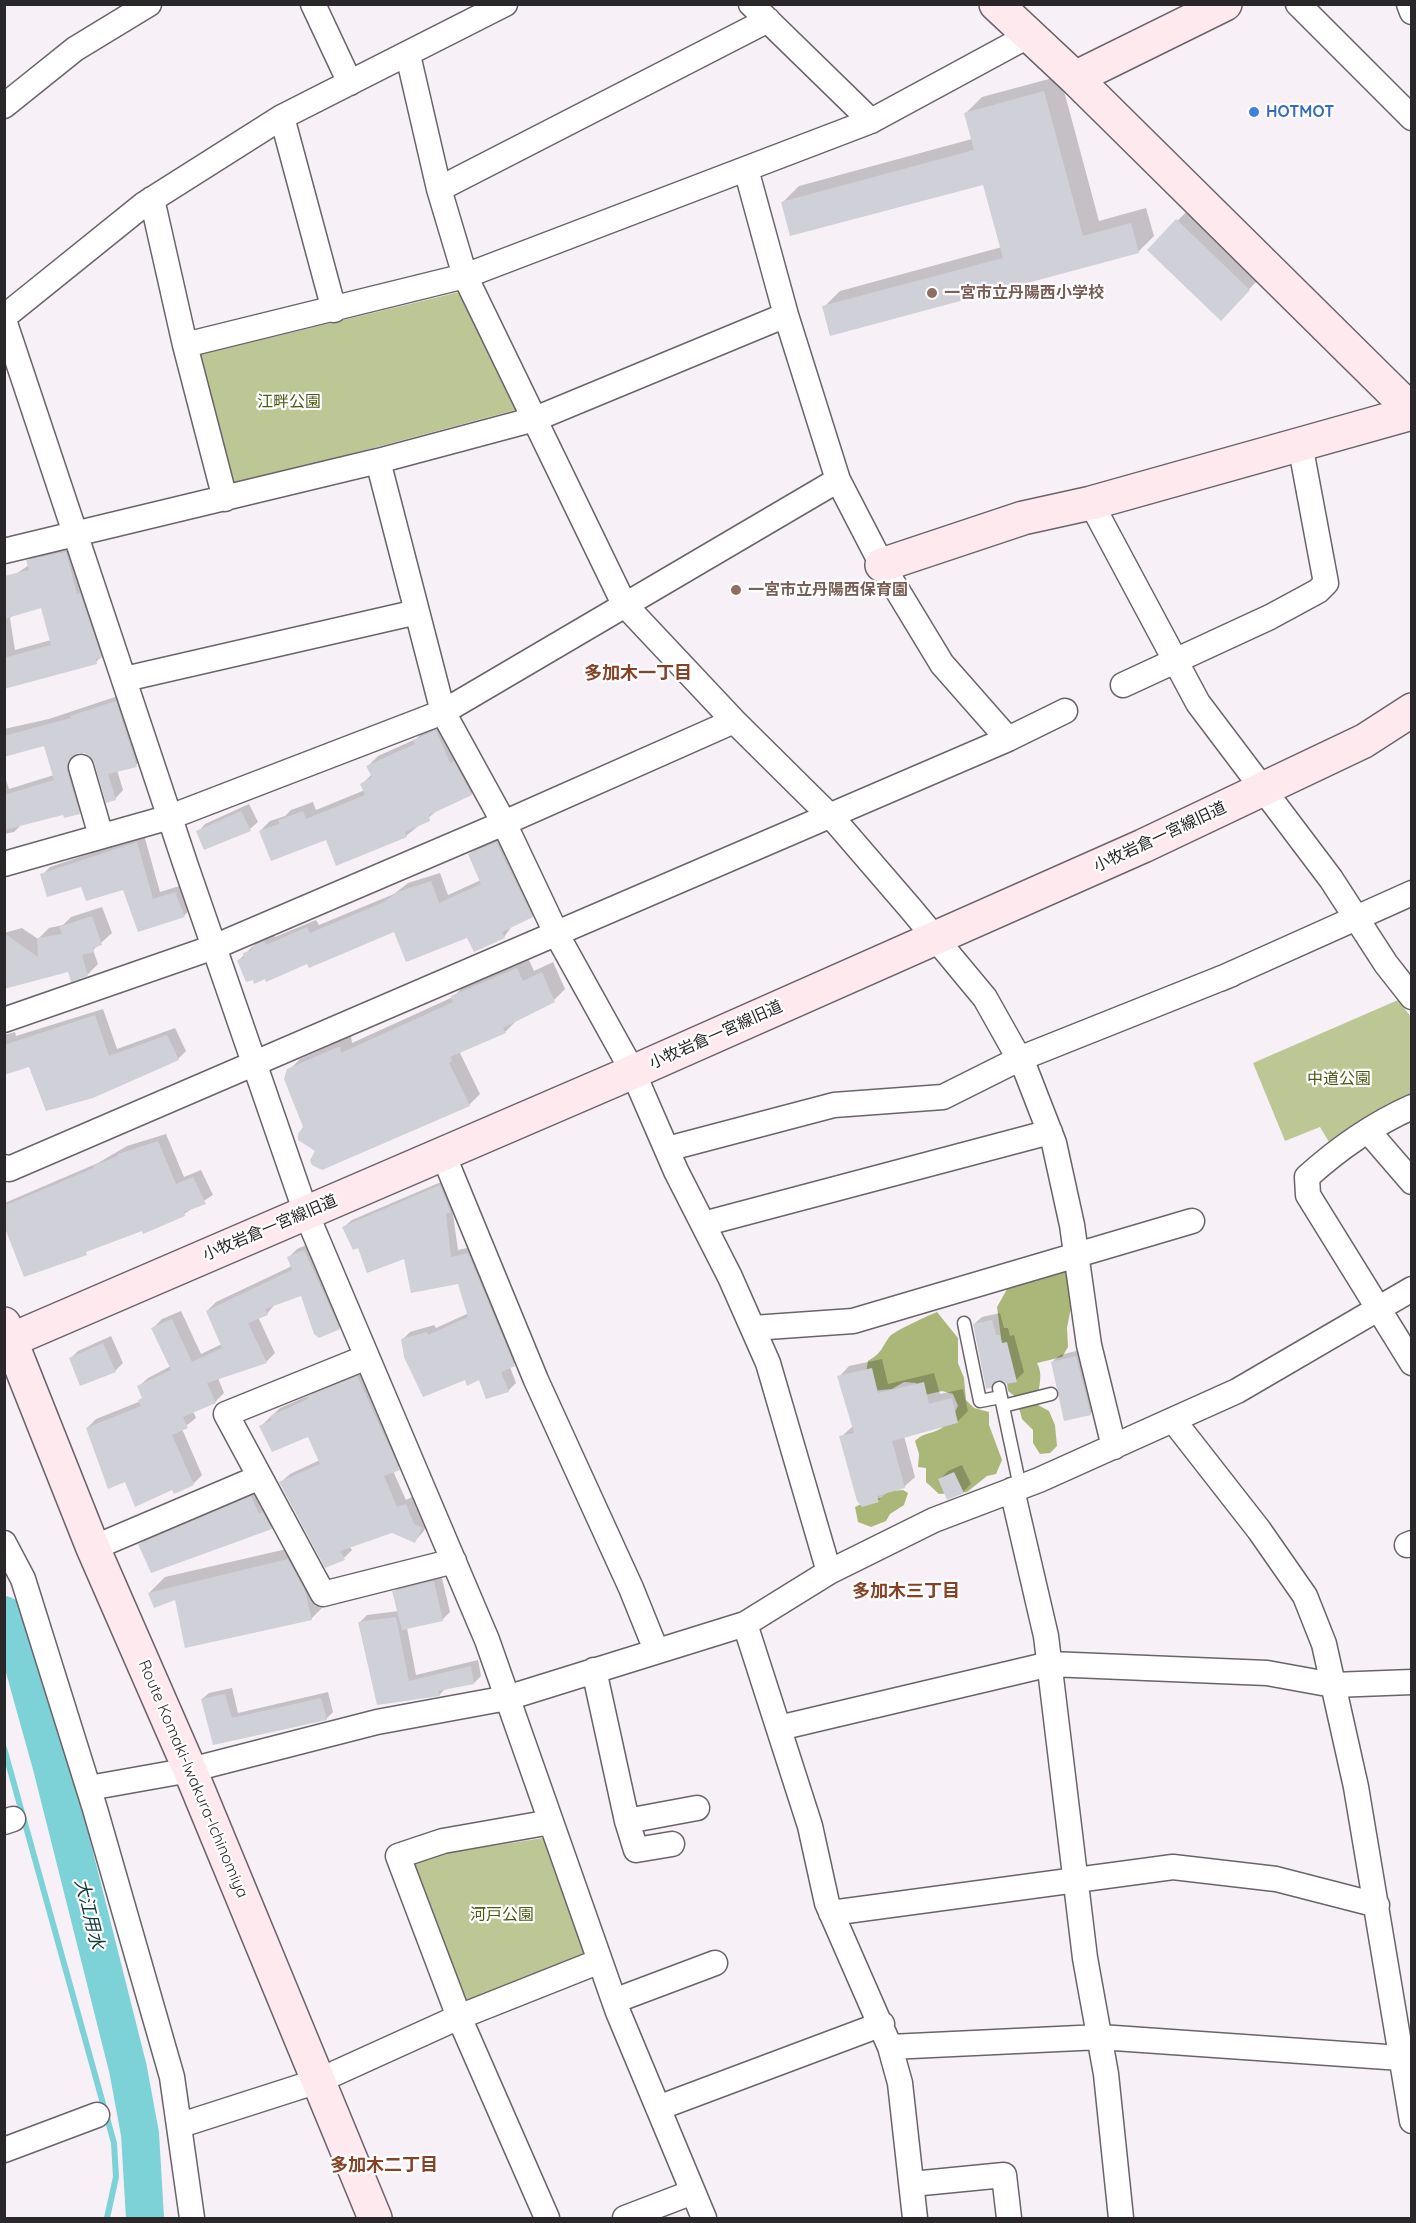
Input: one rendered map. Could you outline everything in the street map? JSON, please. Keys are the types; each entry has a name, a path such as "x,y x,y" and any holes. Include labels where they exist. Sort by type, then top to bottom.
{"street":[{"path":"4,106 75,50 148,4"},
{"path":"313,4 350,83"},
{"path":"505,4 282,117 153,199 4,318 170,817 306,1213 454,1561 507,1698 614,2001 704,2218"},
{"path":"882,565 1002,524 1091,503 1412,412 1076,78 996,4"},
{"path":"1076,78 1225,4"},
{"path":"1298,4 1412,118"},
{"path":"1408,4 1412,12"},
{"path":"440,189 760,12 871,121"},
{"path":"185,345 465,276 871,121 1028,36"},
{"path":"408,55 440,189 465,276 624,603 734,720 829,815 936,938 986,998 1019,1059 1050,1132 1077,1254 1089,1345 1114,1447"},
{"path":"282,117 334,310"},
{"path":"746,169 786,315 838,480 882,565 942,664 1008,739"},
{"path":"153,199 185,345 225,499"},
{"path":"4,551 378,461 535,419 786,315"},
{"path":"1124,685 1270,617 1318,591 1326,583 1300,444"},
{"path":"378,461 443,712 504,823 556,935 633,1072 667,1149 753,1328 768,1363 829,1572"},
{"path":"4,864 170,817 443,712 624,603 838,480"},
{"path":"1091,503 1198,703 1331,879 1412,997"},
{"path":"125,679 417,612"},
{"name":"小牧岩倉一宮線旧道","path":"8,1332 306,1213 936,938 1143,846 1364,741 1412,710"},
{"path":"4,1167 9,1169 255,1065 1008,739 1065,711"},
{"path":"4,1020 214,947 504,823 734,720"},
{"path":"81,767 101,836"},
{"path":"667,1149 834,1105 943,1097 1019,1059 1220,979 1357,919 1412,892"},
{"path":"1412,1107 1368,1131 1327,1159 1307,1177 1308,1195 1412,1363"},
{"path":"1368,1131 1412,1182"},
{"path":"703,1224 1050,1132"},
{"path":"443,1154 536,1380 631,1588 656,1650"},
{"path":"753,1328 853,1321 1192,1221"},
{"path":"89,1788 190,1770 377,1722 507,1698 745,1624 829,1572 934,1520 1016,1489 1237,1391 1412,1288"},
{"name":"Route Komaki-Iwakura-Ichinomiya","path":"8,1332 93,1548 190,1770 375,2218"},
{"path":"367,1357 226,1414 324,1594 454,1561"},
{"path":"1173,1420 1259,1530 1305,1596 1324,1644 1356,1787 1406,2057 1412,2121"},
{"path":"93,1548 260,1477"},
{"path":"1016,1489 1046,1635 1084,1958 1100,2037 1121,2218"},
{"path":"4,1543 23,1579 89,1788 172,2077 181,2125 192,2218"},
{"path":"745,1624 810,1826 831,1912 882,2024 890,2047 900,2083 915,2218"},
{"path":"779,1728 1050,1664 1267,1673 1333,1685 1412,1682"},
{"path":"594,1670 627,1821 636,1850 672,1844"},
{"path":"627,1821 697,1808"},
{"path":"547,2218 459,2017 398,1856 443,1841 551,1822"},
{"path":"831,1912 1075,1878 1173,1867 1276,1879 1377,1905"},
{"path":"181,2125 318,2081 459,2017 600,1961"},
{"path":"614,2001 716,1964"},
{"path":"658,2108 882,2024"},
{"path":"890,2047 1100,2037 1406,2057"},
{"path":"4,2150 97,2115"},
{"path":"912,2184 1004,2175 1009,2218"},
{"path":"625,2218 693,2192"}],"lane":[{"path":"964,1323 980,1401 1001,1397 1051,1394"},
{"path":"1001,1397 1016,1489"}],"green space":[{"name":"江畔公園","path":"459,292 519,409 235,485 199,355"},
{"name":"中道公園","path":"1398,1000 1411,1017 1411,1099 1385,1109 1329,1142 1320,1127 1285,1141 1253,1063"},
{"path":"1067,1270 1071,1307 1067,1328 1068,1347 1062,1357 1037,1363 1040,1374 1038,1405 1049,1411 1055,1425 1057,1446 1050,1453 1040,1454 1033,1443 1033,1430 1022,1419 1016,1397 1008,1391 997,1307 1010,1284"},
{"path":"937,1312 958,1338 958,1363 964,1378 966,1400 974,1408 989,1412 989,1425 1002,1460 996,1474 987,1476 967,1492 939,1494 926,1482 926,1468 918,1467 919,1454 915,1441 935,1432 947,1423 958,1406 953,1394 942,1391 925,1395 916,1383 904,1382 892,1389 871,1391 866,1373 868,1361 879,1352 890,1336"},
{"path":"903,1490 908,1493 904,1505 890,1514 886,1521 871,1527 858,1522 855,1507 872,1499 881,1498 888,1491"},
{"name":"河戸公園","path":"543,1838 586,1953 466,2003 412,1862 447,1853"}],"building":[{"path":"1044,91 1083,236 1131,223 1139,253 830,336 822,306 1003,258 983,185 790,236 781,202 974,150 964,113"},
{"path":"1176,219 1250,290 1221,321 1147,250"},
{"path":"66,552 77,594 80,593 102,658 96,659 97,664 4,689 4,658 51,645 41,608 4,619 4,576 29,570 26,560"},
{"path":"116,701 137,767 108,774 116,800 106,803 94,762 85,753 78,753 70,758 67,770 80,814 64,818 63,815 4,830 4,795 54,780 44,746 4,757 4,736 71,718 70,716"},
{"path":"436,730 450,763 454,761 472,795 429,815 430,821 405,832 407,837 336,866 326,840 271,861 259,831 279,824 279,820 303,811 306,819 365,795 360,784 372,777 366,766 415,744 413,740"},
{"path":"241,811 251,831 204,850 196,831"},
{"path":"137,842 153,899 175,892 185,917 138,932 123,890 86,901 81,887 47,897 40,874"},
{"path":"496,842 533,917 502,932 505,938 474,952 467,938 406,962 394,932 309,968 307,964 266,982 265,979 254,984 253,980 246,982 237,960 244,958 243,953 252,950 251,947 264,941 266,945 307,927 310,933 384,902 398,892 431,881 439,903 481,884 468,854"},
{"path":"92,916 102,945 93,948 94,952 82,955 88,976 71,982 68,972 4,989 4,933 38,957 37,938 62,934 59,927"},
{"path":"517,968 523,981 542,972 555,1002 503,1028 506,1033 450,1057 452,1061 449,1063 470,1106 322,1170 312,1165 310,1160 315,1151 298,1140 298,1134 303,1127 284,1079 287,1069 340,1046 341,1053 453,1002 451,996"},
{"path":"95,1015 109,1056 167,1035 179,1060 93,1098 46,1111 29,1067 4,1075 4,1045"},
{"path":"158,1141 176,1184 193,1177 206,1204 184,1212 185,1216 143,1234 142,1231 86,1252 87,1255 24,1277 4,1226 4,1206 94,1168 93,1166 118,1156 118,1154"},
{"path":"440,1185 451,1212 446,1214 451,1257 468,1253 515,1366 501,1372 509,1392 486,1399 479,1380 467,1386 465,1380 423,1397 404,1357 401,1339 427,1332 428,1335 468,1317 458,1284 411,1293 404,1259 367,1273 358,1248 353,1250 342,1227"},
{"path":"304,1250 340,1329 319,1338 314,1334 301,1296 265,1309 268,1315 248,1323 267,1363 207,1383 216,1403 183,1417 188,1428 172,1435 194,1485 174,1494 172,1490 135,1507 125,1482 108,1489 86,1428 141,1406 138,1400 142,1398 137,1386 171,1370 151,1328 172,1319 192,1362 222,1348 206,1311 292,1270 287,1257"},
{"path":"992,1320 996,1335 1000,1335 1002,1343 1007,1342 1017,1382 1006,1384 997,1380 991,1388 986,1389 973,1324"},
{"path":"103,1343 116,1372 80,1386 69,1358"},
{"path":"1076,1356 1091,1415 1064,1421 1051,1362"},
{"path":"872,1368 878,1393 924,1382 929,1404 952,1398 958,1423 892,1441 905,1488 877,1496 879,1502 862,1507 857,1501 839,1436 854,1433 837,1376"},
{"path":"357,1376 400,1470 384,1476 397,1507 406,1504 414,1524 422,1528 415,1543 392,1533 340,1551 345,1560 325,1568 279,1482 320,1464 308,1437 272,1452 259,1426 272,1420 270,1416 308,1399 307,1396"},
{"path":"954,1472 964,1493 947,1500 938,1479"},
{"path":"251,1496 259,1514 263,1512 272,1529 151,1573 138,1544"},
{"path":"288,1559 305,1591 312,1620 185,1648 175,1600 154,1608 148,1593"},
{"path":"434,1581 443,1621 402,1630 392,1591"},
{"path":"396,1617 409,1681 471,1666 474,1684 438,1691 440,1696 377,1705 358,1622"},
{"path":"225,1694 232,1718 321,1698 327,1720 213,1745 201,1699"}],"waterway":[{"name":"大江用水","path":"4,1615 18,1645 52,1767 128,2069 140,2134 145,2218"},
{"path":"4,1748 114,2143 116,2177 107,2218"}],"place":[{"name":"HOTMOT","path":"1254,112"},
{"name":"一宮市立丹陽西小学校","path":"932,293"},
{"name":"一宮市立丹陽西保育園","path":"736,590"}],"district":[{"name":"多加木一丁目","path":"638,674"},
{"name":"多加木三丁目","path":"906,1592"},
{"name":"多加木二丁目","path":"384,2166"}]}
